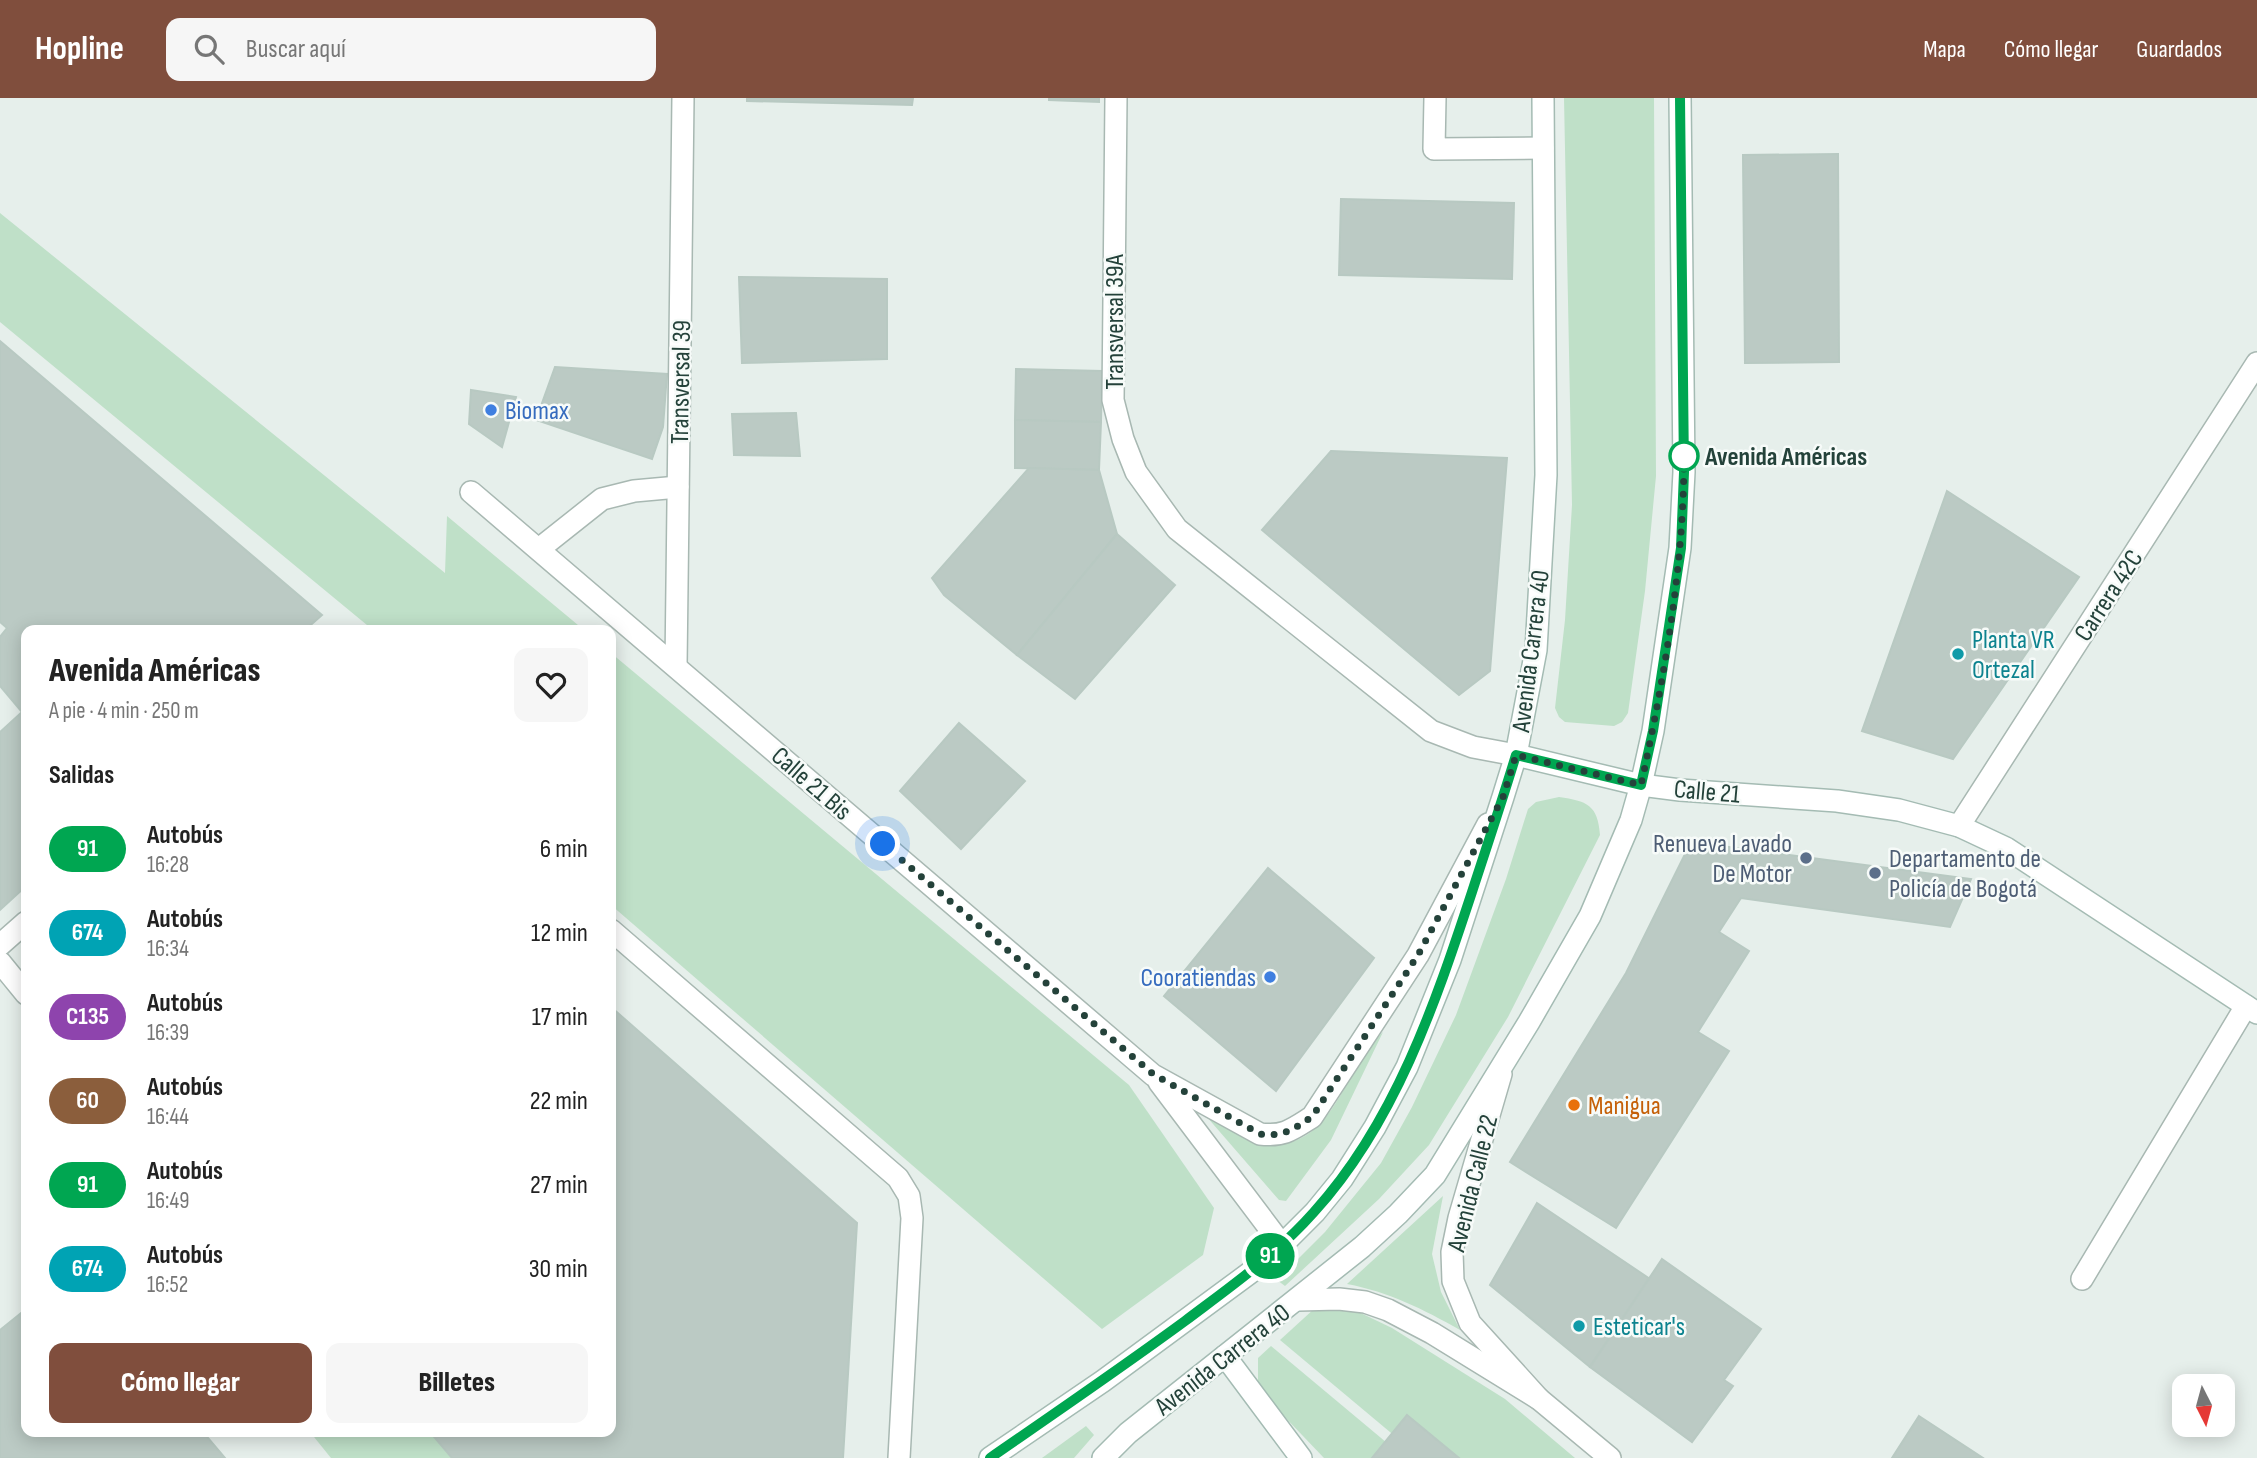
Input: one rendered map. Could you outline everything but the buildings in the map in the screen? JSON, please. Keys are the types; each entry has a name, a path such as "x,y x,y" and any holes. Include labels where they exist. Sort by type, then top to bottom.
{"street":[{"name":"Transversal 39","path":"676,666 683,98"},
{"name":"Transversal 39A","path":"1116,98 1113,400 1122,439 1136,472 1177,529"},
{"path":"1435,98 1434,149 1543,148"},
{"name":"Avenida Carrera 40","path":"990,1458 1103,1381 1251,1272 1282,1245 1315,1212 1342,1179 1375,1128 1407,1067 1450,960 1516,755 1536,650 1546,475 1543,98"},
{"name":"Avenida Carrera 40","path":"1103,1458 1129,1433 1362,1247 1398,1214 1434,1175 1570,955 1590,916 1631,820 1653,731 1681,548 1684,472 1680,98"},
{"name":"Carrera 42C","path":"1959,826 2257,363"},
{"path":"539,549 602,499 634,491 678,488"},
{"name":"Calle 21 Bis","path":"471,492 1153,1074 1260,1134 1275,1136 1286,1133 1312,1117 1418,955 1503,797"},
{"name":"Calle 21","path":"1177,529 1431,731 1473,747 1641,785 1837,801 1899,810 1959,826 2006,848 2251,1010"},
{"path":"0,945 21,926"},
{"path":"616,934 898,1178 909,1196 912,1218 899,1458"},
{"path":"0,962 21,988"},
{"path":"2082,1279 2251,1010"},
{"name":"Avenida Calle 22","path":"1504,1063 1459,1218 1452,1252 1453,1281 1470,1323 1539,1399 1610,1458"},
{"name":"Calle 21 Bis","path":"1153,1074 1282,1245"},
{"name":"Avenida Calle 22","path":"1298,1300 1339,1299 1365,1302 1388,1310 1432,1333 1539,1399"},
{"path":"1225,1356 1301,1458"}],"green space":[{"path":"1564,98 1654,98 1656,476 1645,591 1628,713 1622,722 1614,726 1565,722 1555,708 1565,620 1572,505"},
{"path":"0,213 445,573 447,516 578,625 367,625 0,322"},
{"path":"616,657 1129,1085 1214,1208 1203,1255 1102,1329 616,909"},
{"path":"1559,797 1577,800 1589,806 1597,817 1600,835 1508,1017 1429,1145 1379,1199 1285,1286 1277,1280 1325,1232 1381,1163 1412,1107 1456,1015 1506,879 1528,809 1536,802"},
{"path":"1383,1032 1331,1140 1286,1201 1279,1200 1200,1109 1267,1141 1292,1142 1307,1135 1320,1124 1342,1093 1359,1061"},
{"path":"1443,1196 1432,1254 1441,1292 1460,1330 1405,1302 1347,1284"},
{"path":"1346,1306 1392,1328 1505,1399 1575,1458 1421,1458 1280,1340 1315,1308"},
{"path":"1271,1346 1405,1458 1324,1458 1258,1389 1258,1358"},
{"path":"1086,1426 1094,1435 1074,1458 1042,1458"},
{"path":"314,1437 434,1437 452,1458 331,1458"}],"bus line":[{"name":"91","path":"990,1458 1103,1381 1251,1272 1315,1212 1342,1179 1375,1128 1407,1067 1450,960 1516,755 1641,785 1653,731 1681,548 1684,472 1680,98"}],"place":[{"name":"Biomax","path":"491,410"},
{"name":"Avenida Américas","path":"1684,456"},
{"name":"Planta VR Ortezal","path":"1958,654"},
{"name":"Renueva Lavado De Motor","path":"1806,858"},
{"name":"Departamento de Policía de Bogotá","path":"1875,873"},
{"name":"Cooratiendas","path":"1270,977"},
{"name":"Manigua","path":"1574,1105"},
{"name":"Esteticar's","path":"1579,1326"}],"route":[{"path":"883,844 1153,1074 1260,1134 1275,1136 1286,1133 1312,1117 1418,955 1503,797 1516,755 1641,785 1653,731 1681,548 1684,446 1684,456"}]}
